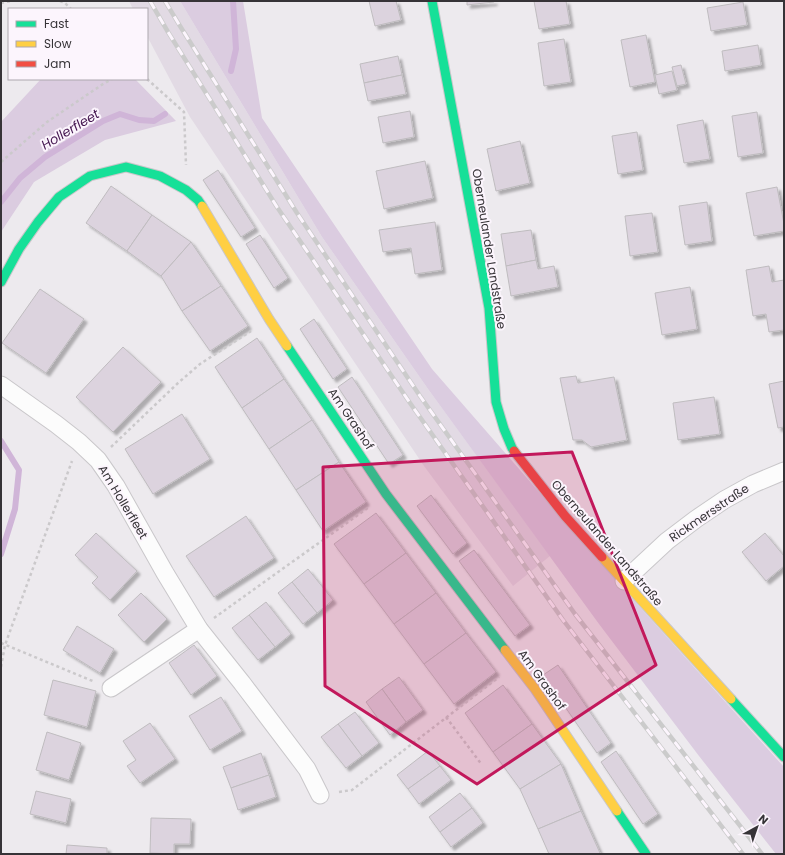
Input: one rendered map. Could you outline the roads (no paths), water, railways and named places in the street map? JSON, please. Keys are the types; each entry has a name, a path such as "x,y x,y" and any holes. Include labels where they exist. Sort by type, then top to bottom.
{"street":[{"name":"Oberneulander Landstraße","path":"432,1 489,308 496,402 504,429 512,448 565,516 784,757"},
{"name":"Am Grashof","path":"1,282 19,249 38,222 59,197 90,176 126,167 160,176 186,190 198,200 270,319 386,494 535,688 646,854"},
{"name":"Am Hollerfleet","path":"1,385 56,424 79,442 98,460 116,486 165,573 199,629 308,769 320,795"},
{"name":"Rickmersstraße","path":"624,581 667,541 696,518 753,484 784,471"},
{"path":"111,688 199,629"}],"waterway":[{"name":"Hollerfleet","path":"231,71 236,49 233,1"},
{"name":"Hollerfleet","path":"1,202 20,178 45,157 103,121 120,114 139,120 154,121 165,114"},
{"name":"Hollerfleet","path":"1,441 19,470 15,509 1,554"}],"railway":[{"path":"150,1 277,207 410,403 563,620 743,854"},
{"path":"165,1 297,213 420,396 575,614 762,854"}]}
